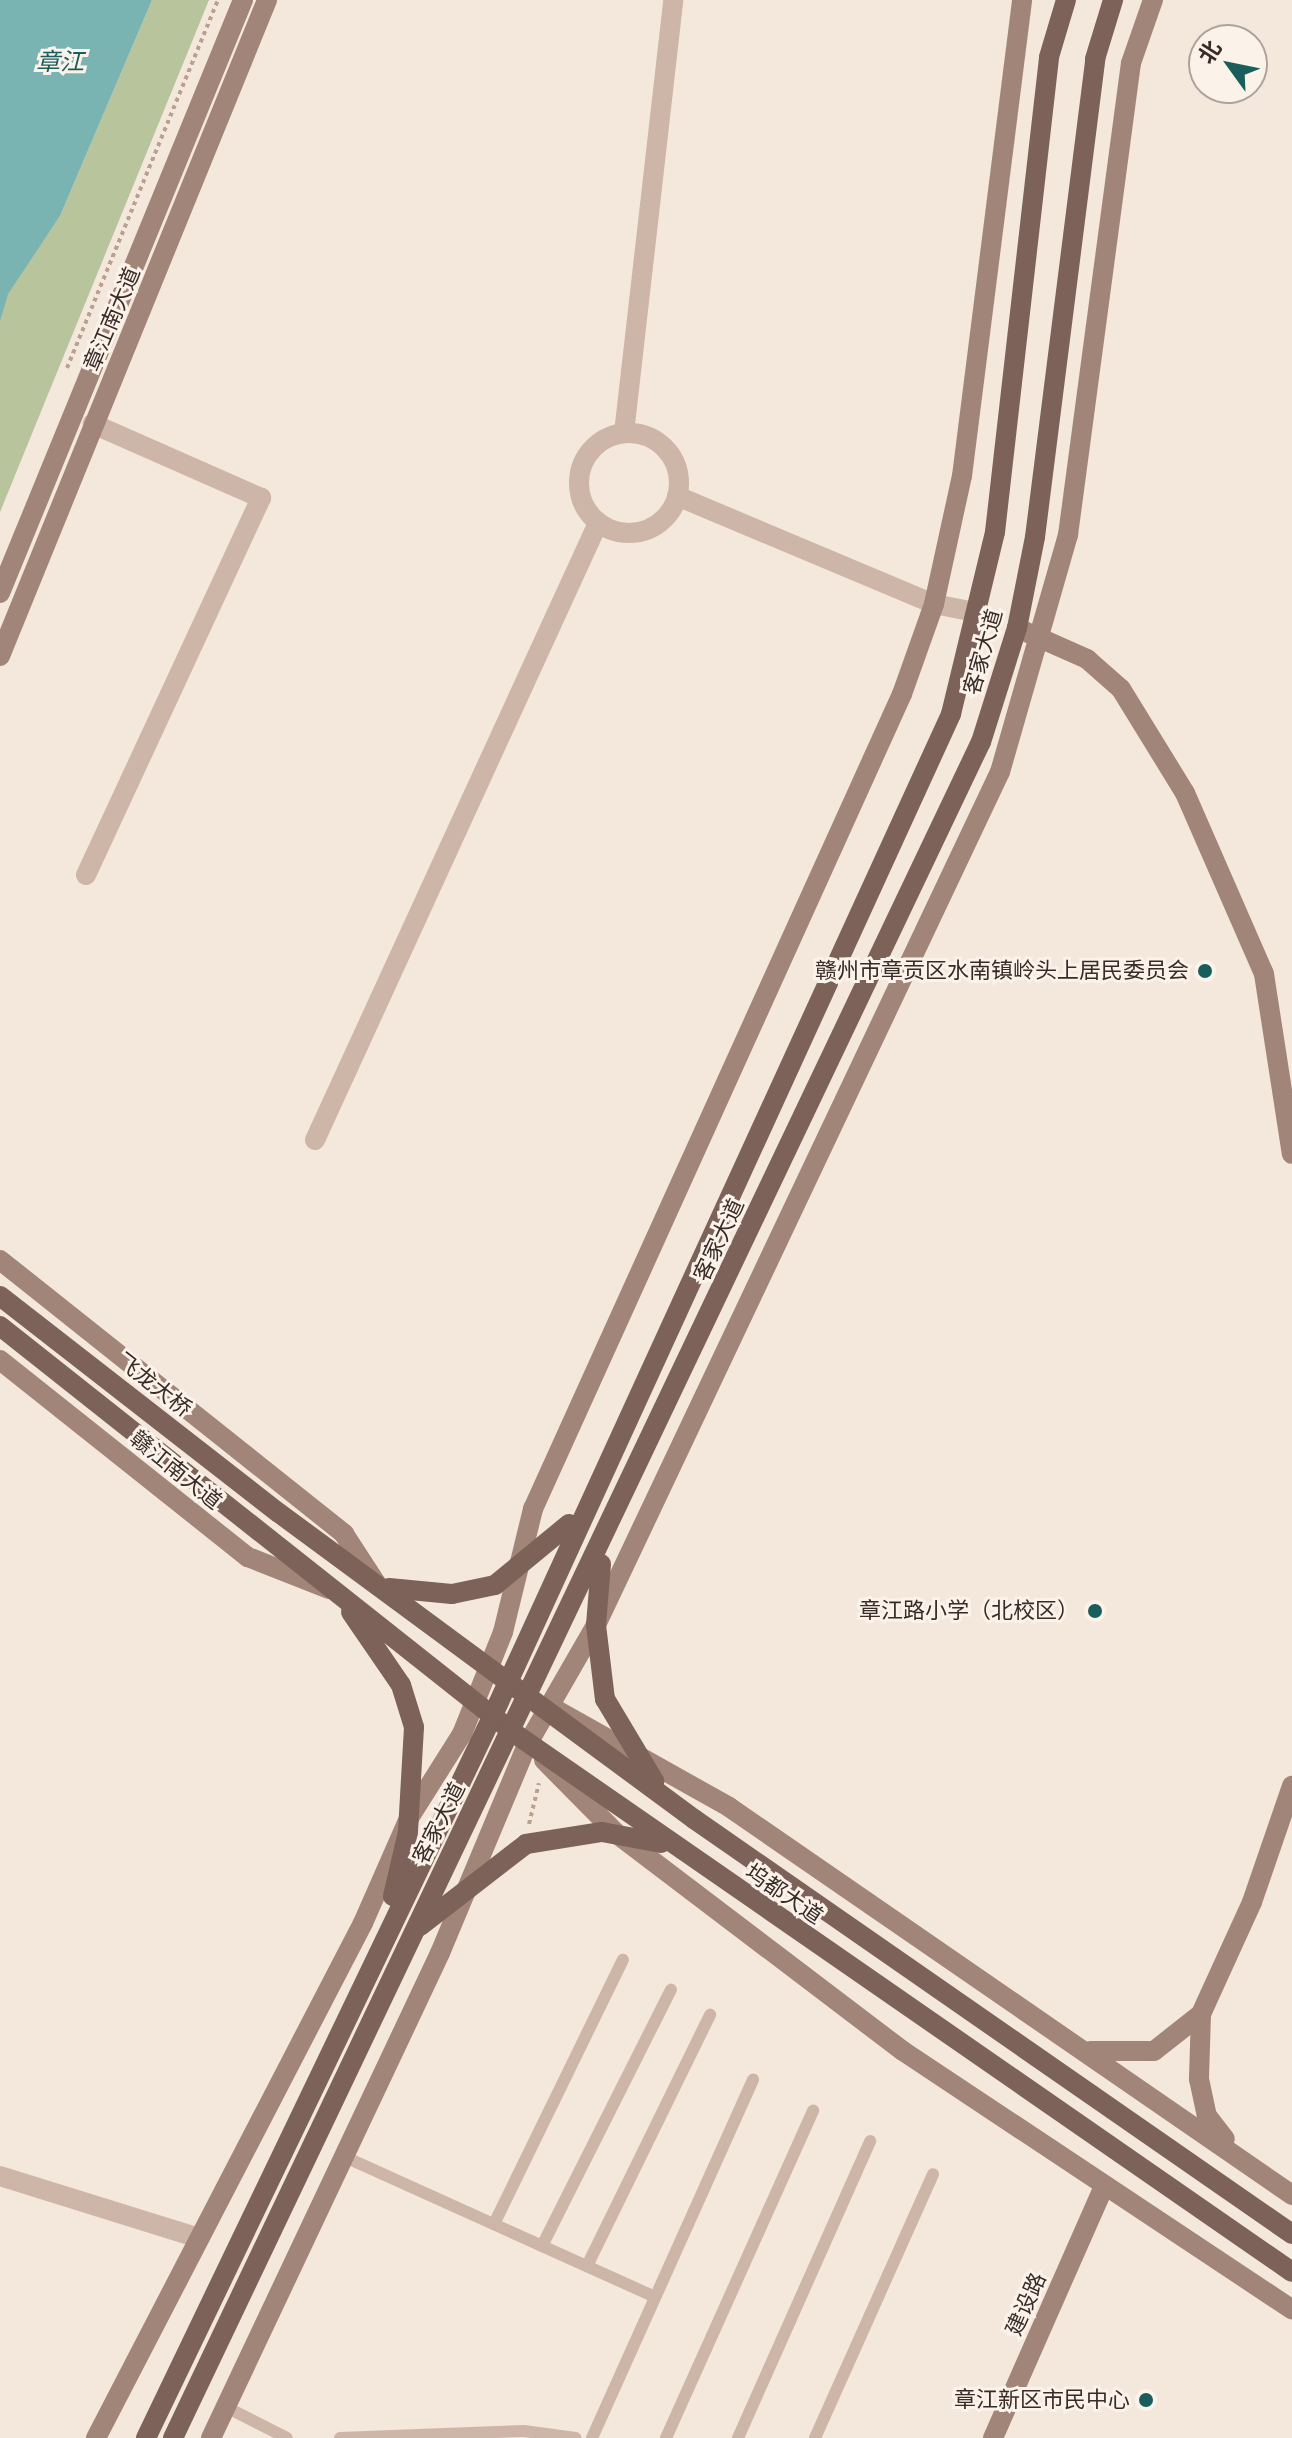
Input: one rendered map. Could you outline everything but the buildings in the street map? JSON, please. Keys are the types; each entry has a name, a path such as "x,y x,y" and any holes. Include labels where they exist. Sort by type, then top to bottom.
{"main road":[{"name":"客家大道","path":"146,2438 388,1925 493,1715 500,1674 597,1476 951,714 980,613 1049,57 1066,0"},
{"name":"客家大道","path":"173,2438 392,1969 542,1704 613,1520 981,742 1017,628 1095,59 1113,0"},
{"name":"飞龙大桥","path":"0,1296 279,1513"},
{"name":"坞都大道","path":"0,1326 523,1740 1292,2272"},
{"path":"376,1583 452,1594 515,1573 564,1530 597,1476"},
{"name":"坞都大道","path":"279,1513 694,1819 1292,2234"},
{"path":"613,1520 596,1625 605,1699 635,1756 694,1819"},
{"path":"337,1592 409,1704 415,1755 409,1818 388,1925"},
{"path":"392,1969 418,1928 465,1886 526,1844 561,1833 617,1834 675,1848"}],"street":[{"name":"章江南大道","path":"0,593 243,0"},
{"name":"章江南大道","path":"0,656 267,0"},
{"path":"624,433 673,0"},
{"path":"96,2438 363,1923 409,1818 475,1703 500,1674 515,1573 533,1509 741,1059 934,604 962,476 1022,0"},
{"path":"1055,0 1060,21"},
{"path":"1153,0 1131,63 1068,535 1044,636 1000,772 596,1625 542,1704 729,1807 1088,2051 1292,2195"},
{"path":"86,875 261,498 93,424"},
{"path":"624,433 650,437 670,454 677,496 648,530 622,533 598,523 582,502 583,462 600,442 624,433"},
{"path":"677,496 934,604 980,613"},
{"path":"315,1140 598,523"},
{"path":"1017,628 1044,636 1121,689 1185,793 1264,974 1292,1154"},
{"path":"0,1260 344,1534 376,1583"},
{"name":"赣江南大道","path":"0,1360 248,1557 337,1592"},
{"path":"211,2438 345,2157 465,1886 523,1740 617,1834 903,2051 1103,2189 1292,2309"},
{"path":"1237,2155 1207,2116 1199,2079 1201,2014 1252,1902 1292,1786"},
{"path":"1088,2051 1154,2051 1201,2014"},
{"path":"0,2176 199,2238"},
{"name":"建设路","path":"993,2438 1103,2189"}],"lane":[{"path":"494,2224 623,1960"},
{"path":"542,2246 671,1990"},
{"path":"587,2266 710,2015"},
{"path":"592,2438 653,2296 753,2079"},
{"path":"666,2438 813,2111"},
{"path":"738,2438 870,2141"},
{"path":"345,2157 653,2296"},
{"path":"815,2438 933,2174"},
{"path":"226,2407 287,2438"},
{"path":"340,2438 524,2431 576,2438"}],"path":[{"path":"61,384 218,0"}],"green space":[{"path":"152,0 209,0 0,512 0,322 7,294 60,216"}],"water":[{"name":"章江","path":"0,0 152,0 60,216 8,294 0,322"}],"place":[{"name":"赣州市章贡区水南镇岭头上居民委员会","path":"1205,971"},
{"name":"章江路小学（北校区）","path":"1095,1611"},
{"name":"章江新区市民中心","path":"1146,2400"}]}
